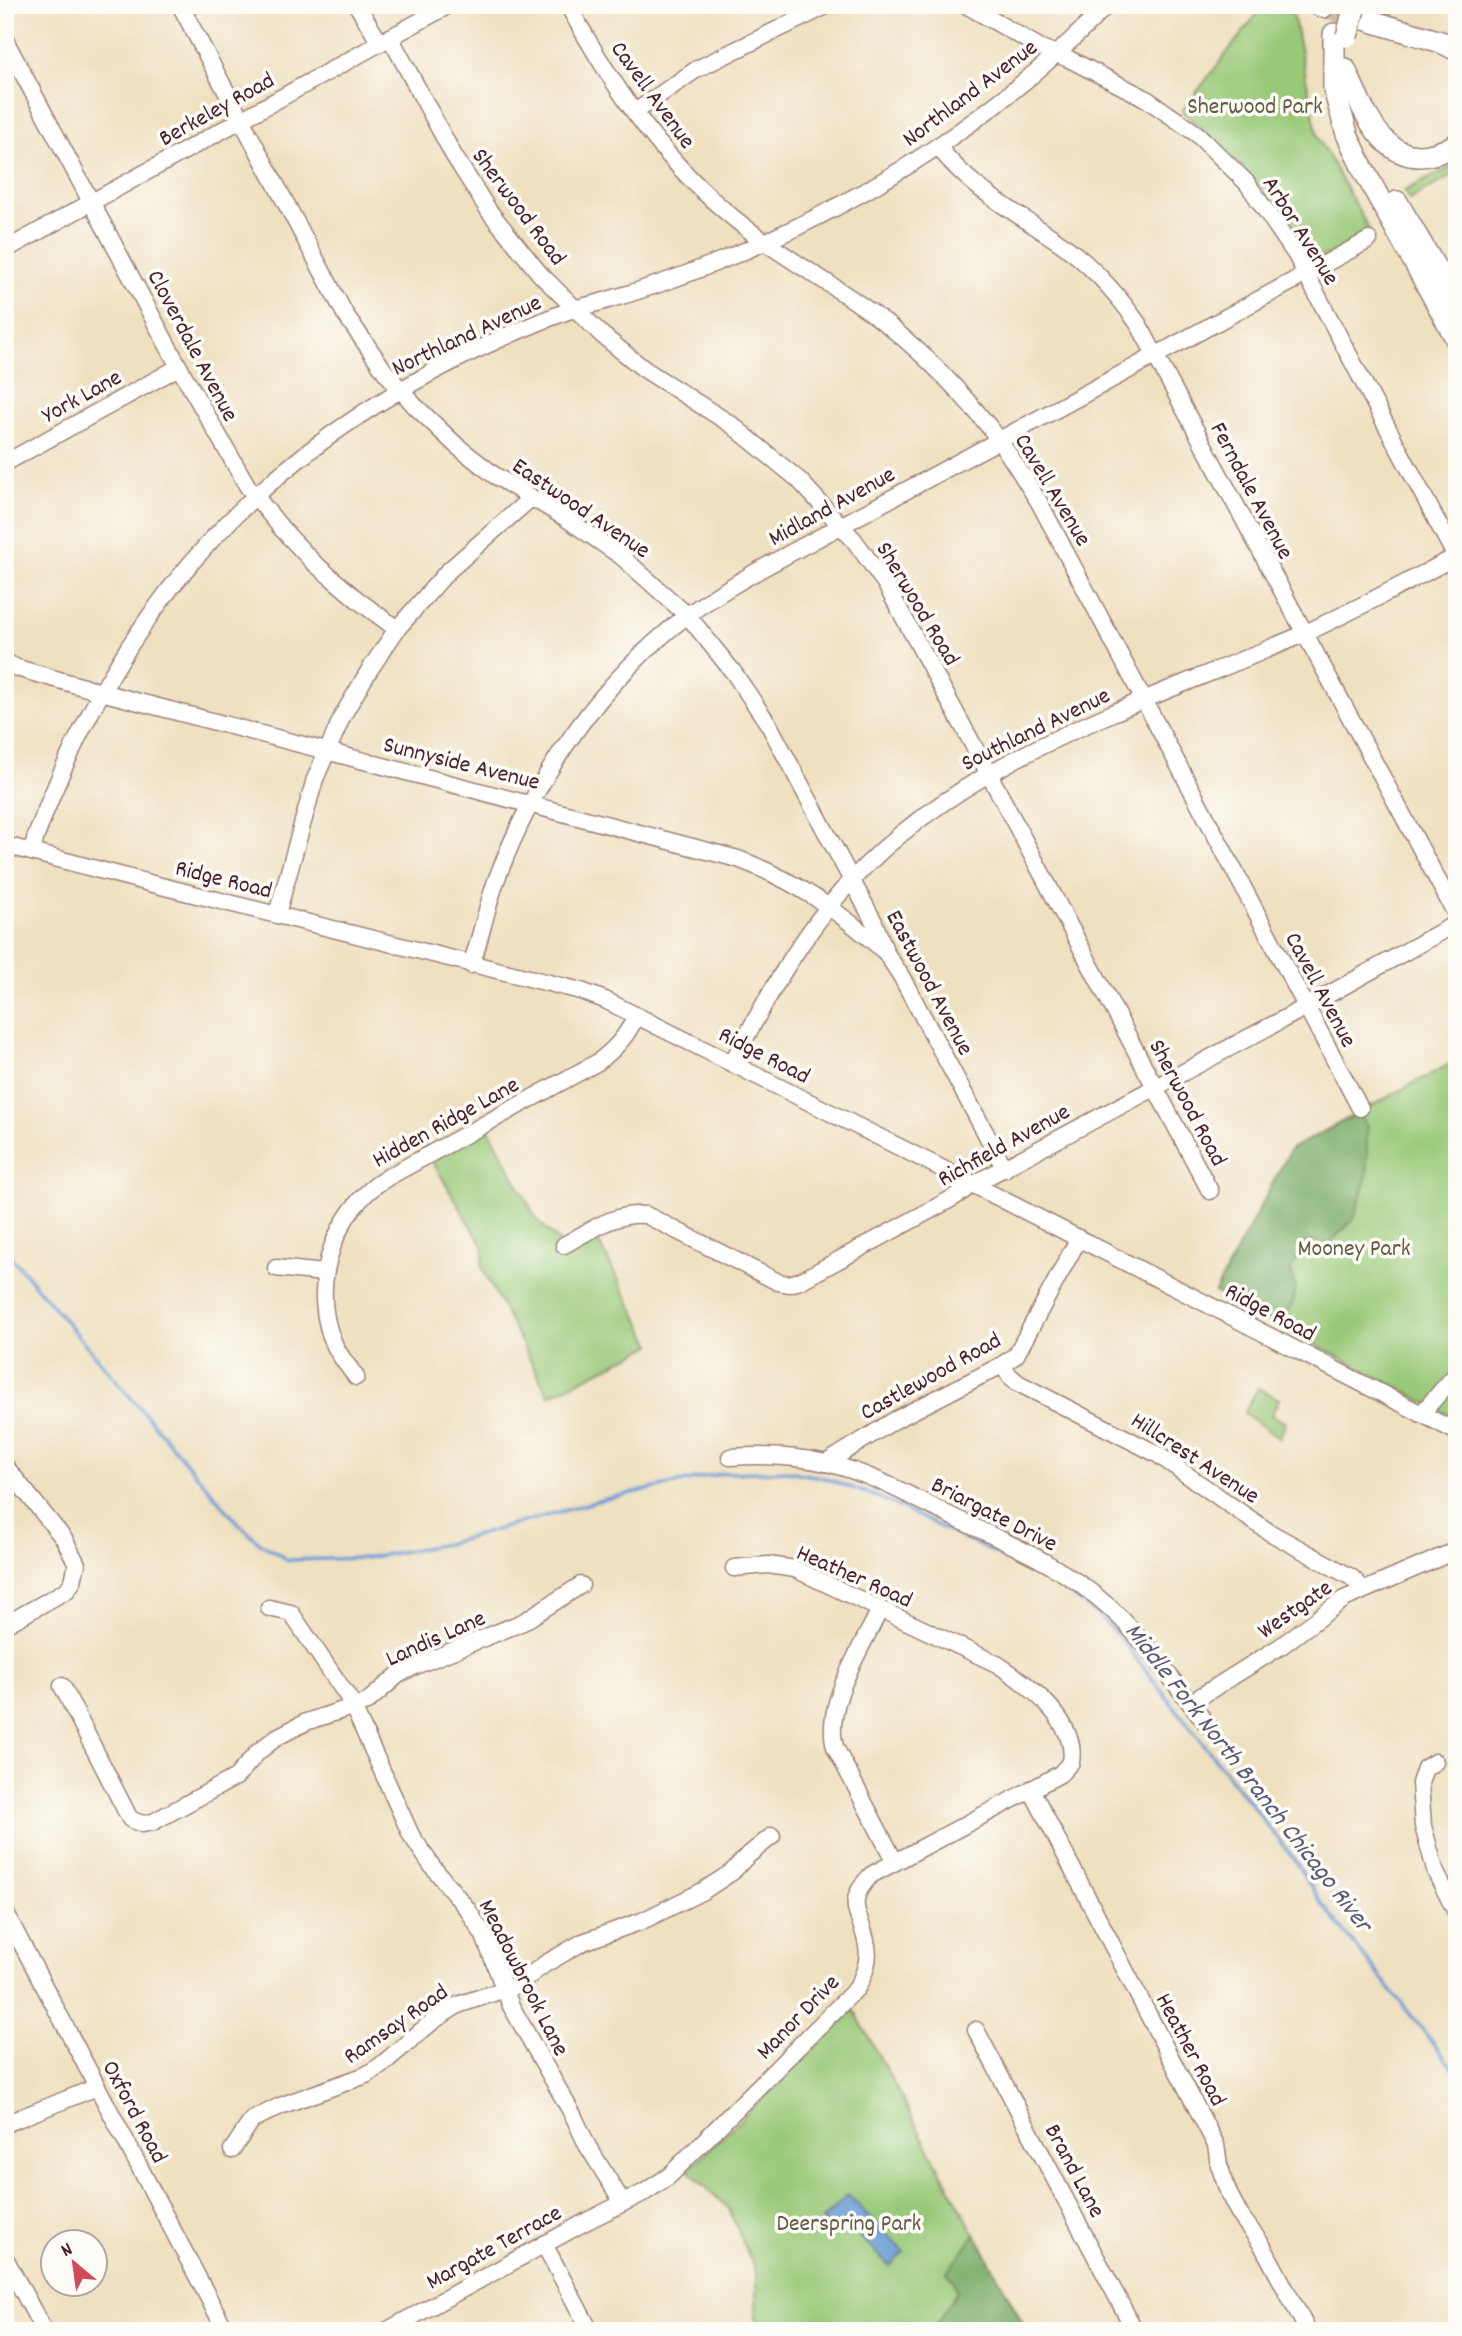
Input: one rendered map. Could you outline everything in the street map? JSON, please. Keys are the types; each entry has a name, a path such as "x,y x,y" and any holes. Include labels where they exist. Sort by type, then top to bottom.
{"main road":[{"path":"1328,6 1340,35 1351,104 1375,164 1457,305"},
{"path":"1457,50 1359,12 1340,35 1334,89 1348,134 1376,193 1457,340"},
{"path":"1345,69 1371,124 1388,145 1415,155 1434,154 1457,144"}],"street":[{"name":"Eastwood Avenue","path":"180,5 345,314 400,389 457,446 494,475 613,551 661,590 688,616 734,673 769,725 874,922 886,953 1005,1169"},
{"name":"Sherwood Road","path":"358,5 385,40 489,211 540,274 573,309 645,369 732,425 766,451 799,480 854,540 897,602 1210,1191"},
{"name":"Berkeley Road","path":"5,250 449,5"},
{"name":"Cavell Avenue","path":"568,5 596,57 657,143 678,166 722,209 764,243 837,288 904,339 986,423 998,439 1039,502 1360,1108"},
{"path":"635,112 697,69 828,5"},
{"name":"Arbor Avenue","path":"966,5 1025,40 1145,98 1197,134 1247,183 1271,216 1306,274 1456,557"},
{"name":"Northland Avenue","path":"33,852 35,839 66,760 101,692 140,627 206,544 284,470 337,429 400,389 503,337 573,309 659,284 783,236 866,191 938,146 989,109 1056,55 1107,5"},
{"name":"Cloverdale Avenue","path":"5,40 231,460 282,530 328,577 397,629"},
{"name":"Ferndale Avenue","path":"938,146 990,198 1057,240 1087,263 1124,303 1457,916"},
{"name":"Midland Avenue","path":"471,965 498,875 529,803 567,742 611,688 645,653 688,616 750,575 1368,240"},
{"name":"York Lane","path":"5,463 179,367"},
{"path":"277,914 307,804 327,749 370,669 397,629 447,572 531,498"},
{"name":"Southland Avenue","path":"732,1063 794,953 829,906 851,880 913,824 989,774 1143,701 1304,634 1456,557"},
{"name":"Sunnyside Avenue","path":"5,663 101,692 327,749 738,859 791,882 829,906 886,953"},
{"name":"Ridge Road","path":"5,845 581,991 605,1000 1457,1432"},
{"name":"Richfield Avenue","path":"564,1245 618,1216 630,1213 646,1215 778,1282 789,1284 800,1281 1457,923"},
{"name":"Hidden Ridge Lane","path":"356,1377 340,1355 328,1329 323,1290 324,1273 339,1231 361,1199 376,1185 598,1062 617,1048 630,1031 636,1016"},
{"name":"Castlewood Road","path":"825,1463 895,1420 1002,1366 1016,1355 1024,1345 1079,1238"},
{"path":"276,1268 324,1273"},
{"name":"Hillcrest Avenue","path":"1002,1366 1018,1382 1157,1454 1269,1532 1351,1577 1364,1590"},
{"path":"1421,1414 1457,1373"},
{"name":"Briargate Drive","path":"730,1457 789,1457 825,1463 863,1474 1026,1552 1069,1576 1098,1597 1134,1631 1190,1703"},
{"path":"5,1466 71,1550 77,1564 77,1572 67,1590 5,1625"},
{"name":"Westgate","path":"1190,1703 1281,1646 1344,1599 1457,1549"},
{"name":"Heather Road","path":"734,1568 768,1565 795,1569 997,1664 1043,1699 1067,1731 1073,1753"},
{"name":"Landis Lane","path":"62,1686 130,1819 142,1825 163,1819 236,1777 258,1752 277,1737 325,1715 367,1702 398,1675 503,1632 581,1585"},
{"name":"Meadowbrook Lane","path":"269,1608 291,1613 354,1708 411,1835 468,1910 484,1936 504,1989 587,2145 623,2203"},
{"path":"880,1609 839,1694 832,1717 832,1735 835,1747 895,1862"},
{"path":"1190,1703 1208,1725"},
{"name":"Manor Drive","path":"623,2203 669,2176 850,1997 863,1976 868,1948 855,1910 855,1898 861,1885 871,1875 1068,1767 1073,1753"},
{"path":"1435,1762 1425,1768 1420,1783 1423,1826 1436,1873 1457,1914"},
{"name":"Heather Road","path":"1031,1789 1216,2145 1219,2165 1229,2194 1240,2215 1262,2245 1308,2331"},
{"name":"Ramsay Road","path":"232,2150 252,2120 279,2106 366,2075 446,2012 475,1998 517,1985 545,1964 583,1942 642,1921 704,1891 732,1872 772,1836"},
{"name":"Oxford Road","path":"5,1912 226,2331"},
{"name":"Brand Lane","path":"976,2030 1135,2331"},
{"path":"5,2124 97,2087"},
{"name":"Margate Terrace","path":"386,2331 406,2326 544,2245 623,2203"},
{"path":"544,2245 590,2331"},
{"path":"5,2258 44,2331"}],"green space":[{"name":"Sherwood Park","path":"1264,5 1280,5 1293,14 1318,137 1371,233 1311,263 1256,182 1182,111"},
{"path":"1457,164 1457,173 1409,200 1404,191"},
{"name":"Mooney Park","path":"1455,1061 1457,1419 1215,1292 1291,1149"},
{"path":"1358,1114 1367,1126 1367,1175 1354,1219 1329,1244 1313,1241 1304,1243 1291,1270 1295,1286 1293,1303 1285,1315 1275,1324 1215,1292 1291,1149"},
{"path":"488,1127 537,1220 558,1240 565,1256 596,1237 652,1345 549,1396 482,1268 484,1248 431,1159"},
{"path":"1258,1388 1279,1399 1271,1415 1286,1423 1279,1438 1244,1413"},
{"name":"Deerspring Park","path":"854,2010 1027,2331 769,2331 756,2319 756,2273 729,2209 688,2170"},
{"path":"975,2234 1027,2331 932,2331 957,2291 954,2280 947,2272"}],"water":[{"path":"848,2195 904,2252 890,2266 845,2221 833,2232 822,2220"}],"waterway":[{"name":"Middle Fork North Branch Chicago River","path":"5,1250 237,1522 261,1544 288,1560 365,1558 446,1544 601,1500 724,1473 787,1471 821,1477 878,1497 1055,1582 1097,1614 1118,1635 1293,1858 1323,1905 1457,2073"}],"tunnel":[{"path":"1323,7 1364,19"}]}
